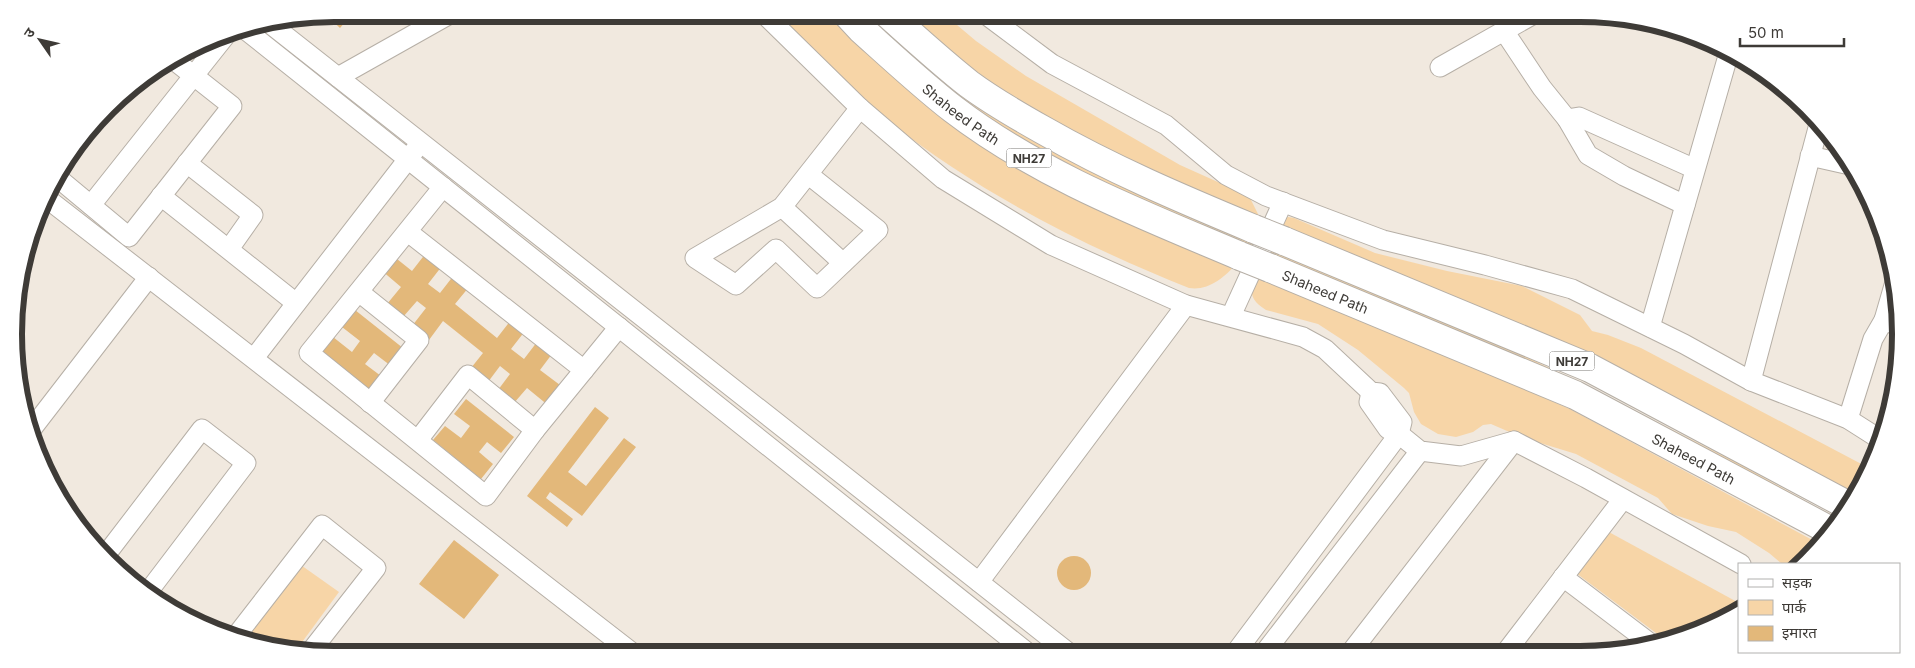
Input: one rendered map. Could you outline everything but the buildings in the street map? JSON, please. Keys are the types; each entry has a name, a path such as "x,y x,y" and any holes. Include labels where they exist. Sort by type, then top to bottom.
{"highway":[{"name":"Shaheed Path","path":"855,22 940,98 996,138 1073,183 1240,256 1575,395 1825,528"},
{"name":"Shaheed Path","path":"897,22 970,85 1017,115 1089,156 1143,182 1254,229 1590,368 1843,503"}],"street":[{"path":"338,78 436,22"},
{"path":"772,22 860,108 943,179 1051,245 1186,304 1303,337 1325,349 1371,392 1370,402 1388,429 1399,434 1420,451 1461,456 1514,441 1739,563"},
{"path":"996,22 1052,64 1166,125 1226,175 1266,196 1383,240 1572,289 1650,327 1751,381 1848,419 1875,436"},
{"path":"1440,67 1520,22"},
{"path":"275,28 1060,646"},
{"path":"1504,31 1542,88 1566,119 1588,155 1624,176 1685,205"},
{"path":"251,34 1019,646"},
{"path":"91,206 218,45"},
{"path":"1650,327 1727,59"},
{"path":"62,182 129,237 232,106 179,64"},
{"path":"809,175 878,230 817,288 776,249 736,285 695,258 782,207 860,108"},
{"path":"1566,119 1579,117 1695,169"},
{"path":"1751,381 1817,131"},
{"path":"254,358 420,142"},
{"path":"1810,156 1841,163"},
{"path":"187,163 253,215 228,250"},
{"path":"444,188 309,353 486,496 535,430 619,327"},
{"path":"161,196 296,303"},
{"path":"52,202 624,646"},
{"path":"1231,316 1283,202"},
{"path":"782,207 843,263"},
{"path":"408,232 584,370"},
{"path":"36,424 149,277"},
{"path":"359,292 419,340 370,403"},
{"path":"979,582 1186,304"},
{"path":"1848,419 1873,339 1890,323 1892,310"},
{"path":"418,440 468,375 535,430"},
{"path":"110,550 202,429 246,463 152,587"},
{"path":"1240,646 1399,434"},
{"path":"1356,646 1514,441"},
{"path":"1271,646 1420,451"},
{"path":"1511,646 1623,499"},
{"path":"240,631 322,525 376,568 316,645"},
{"path":"1563,577 1645,639"}],"green space":[{"path":"786,22 839,22 897,80 924,99 1236,264 1215,282 1203,287 1189,288 1075,237 1020,208 966,176 915,141 866,102 820,60"},
{"path":"870,22 885,22 975,98 1577,381 1741,465 1833,516 1827,525 1143,206 988,121"},
{"path":"916,22 953,22 976,41 1026,76 1180,165 1249,196 1259,216 1195,190 1100,147 1010,96 956,56"},
{"path":"1294,218 1375,253 1447,271 1522,286 1580,315 1592,331 1641,348 1863,465 1844,501 1274,225 1282,219"},
{"path":"1253,272 1570,409 1814,541 1791,563 1781,563 1769,553 1736,532 1708,526 1672,514 1658,498 1576,454 1521,437 1491,424 1483,425 1473,432 1456,437 1438,434 1421,424 1414,412 1409,393 1358,350 1318,324 1266,310 1253,298"},
{"path":"1607,531 1738,603 1700,622 1660,636 1576,573"},
{"path":"298,563 339,592 301,644 273,640 244,632"}]}
